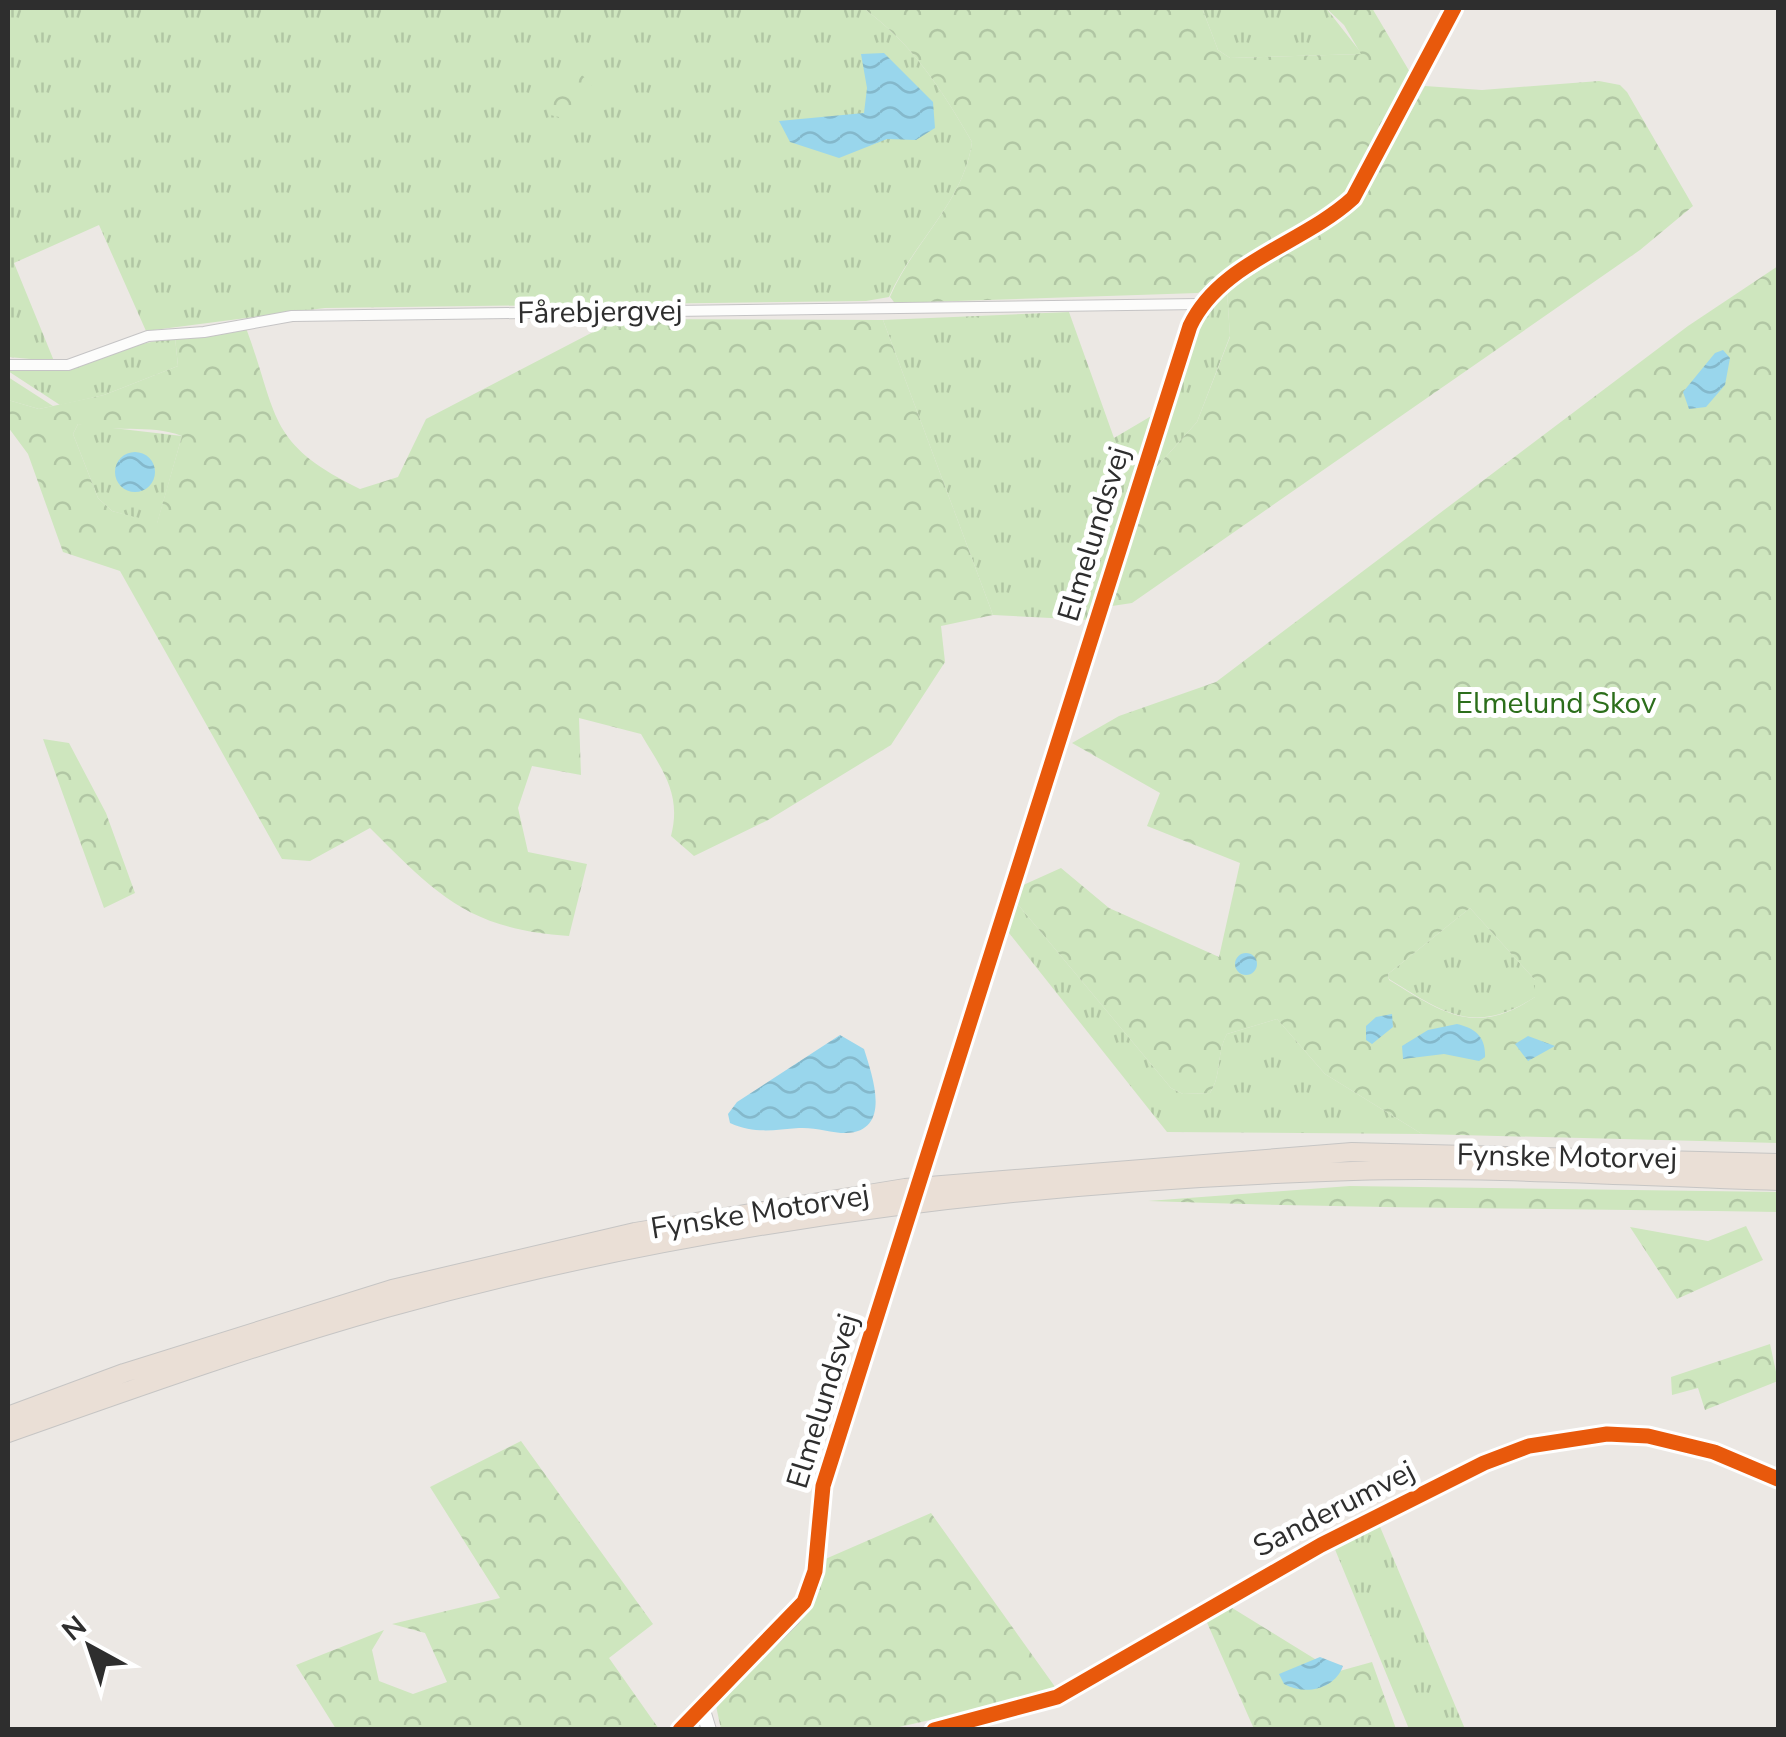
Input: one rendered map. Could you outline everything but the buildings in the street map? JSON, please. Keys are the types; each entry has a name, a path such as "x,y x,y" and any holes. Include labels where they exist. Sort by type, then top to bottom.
{"highway":[{"name":"Fynske Motorvej","path":"8,1416 124,1373 392,1289 635,1232 905,1188 1352,1152 1778,1162"},
{"name":"Fynske Motorvej","path":"8,1433 204,1364 387,1308 564,1264 756,1227 1002,1195 1354,1171 1778,1180"}],"street":[{"path":"1200,304 1220,285 1336,214 1353,198 1454,8"},
{"name":"Fårebjergvej","path":"8,365 68,365 148,336 204,332 292,316 1200,304"},
{"name":"Elmelundsvej","path":"924,1166 1166,398 1200,304"},
{"name":"Elmelundsvej","path":"680,1730 793,1618 811,1587 823,1486 908,1220"},
{"name":"Sanderumvej","path":"934,1730 1057,1698 1327,1542 1484,1463 1530,1446 1607,1434 1648,1436 1714,1452 1778,1479"},
{"path":"702,1707 709,1730"}],"green space":[{"path":"8,8 863,8 896,36 925,69 972,142 967,164 949,203 889,297 866,301 325,308 146,331 99,225 14,263 54,361 8,357"},
{"path":"863,8 1202,8 1218,50 1230,58 1361,54 1344,25 1326,8 1372,8 1411,74 1356,183 1336,204 1198,293 895,303 890,297 949,203 967,164 972,142 925,69 896,36"},
{"path":"1202,8 1326,8 1362,54 1230,58 1218,50"},
{"path":"576,70 590,82 596,101 577,121 550,115 548,108"},
{"path":"1599,81 1620,85 1627,92 1693,206 1640,250 1132,603 1112,606 1154,470 1197,422 1230,337 1227,291 1344,216 1363,198 1425,86 1482,90"},
{"name":"Elmelund Skov","path":"1778,266 1778,1143 1422,1134 1325,1074 1277,1019 1227,1034 1210,1093 1183,1094 1171,1088 1015,901 1021,886 1061,868 1109,908 1219,957 1240,863 1147,826 1160,793 1072,743 1119,716 1216,682 1688,326","holes":["1470,908 1535,980 1535,997 1514,1009 1477,1018 1460,1016 1426,1002 1389,980 1388,974"]},
{"path":"1227,291 1230,336 1197,422 1154,470 1169,400 1187,346 1212,303"},
{"path":"1069,312 1114,438 1153,415 1090,620 993,615 883,320"},
{"path":"618,319 883,320 993,615 941,626 945,662 891,745 770,819 694,856 671,836 672,794 641,734 579,718 581,775 532,766 518,808 528,852 587,864 569,936 505,926 480,917 436,890 370,828 310,861 282,859 120,571 63,552 28,454 8,427 8,400 39,409 104,395 178,366 175,337 246,328 272,406 291,441 329,473 360,489 398,477 426,419","holes":["78,424 157,430 182,436 157,523 112,511 98,498 73,434"]},
{"path":"175,337 178,366 104,395 60,405 8,371 75,368 132,346"},
{"path":"8,377 53,406 39,409 8,400"},
{"path":"78,424 182,436 157,524 112,511 98,498 73,434"},
{"path":"43,739 69,743 106,813 135,893 104,908"},
{"path":"1015,901 1171,1088 1183,1094 1210,1093 1227,1034 1277,1019 1325,1074 1422,1134 1167,1132 1005,928"},
{"path":"1470,908 1535,980 1535,997 1513,1009 1476,1017 1443,1010 1389,979 1388,974"},
{"path":"1350,1186 1778,1192 1778,1212 1148,1201"},
{"path":"1746,1226 1763,1260 1677,1299 1630,1227 1708,1241"},
{"path":"1770,1344 1778,1381 1705,1410 1698,1388 1672,1395 1671,1377"},
{"path":"521,1441 653,1624 609,1658 659,1729 336,1729 296,1665 384,1630 372,1650 379,1681 413,1694 447,1682 425,1633 392,1624 500,1598 430,1487"},
{"path":"931,1513 1058,1691 886,1730 721,1729 716,1706 804,1615 823,1560"},
{"path":"1378,1522 1465,1729 1409,1729 1334,1547"},
{"path":"1229,1606 1336,1672 1372,1662 1396,1729 1254,1729 1205,1618"}],"water":[{"path":"884,53 933,102 935,128 916,140 887,139 839,158 790,142 779,121 864,113 867,88 861,54"},
{"path":"1723,350 1730,358 1725,385 1706,407 1689,409 1683,392 1715,353"},
{"path":"135,452 149,458 155,472 149,486 135,492 121,486 115,472 121,458"},
{"path":"1246,953 1254,956 1254,972 1246,975 1238,972 1235,964 1238,956"},
{"path":"1392,1014 1393,1027 1372,1044 1366,1040 1366,1026 1376,1017"},
{"path":"1457,1024 1478,1034 1485,1057 1479,1061 1444,1054 1403,1059 1402,1046 1428,1030"},
{"path":"840,1035 864,1049 876,1100 870,1123 846,1133 805,1128 756,1130 730,1123 728,1114 737,1102"},
{"path":"1528,1036 1555,1046 1528,1061 1515,1044"},
{"path":"1320,1657 1343,1666 1333,1680 1310,1690 1284,1684 1279,1674"}],"cycle path":[{"path":"680,1730 804,1602 815,1571 823,1486 1190,326 1221,285 1353,198 1454,8"},
{"path":"934,1730 1057,1697 1321,1545 1484,1463 1529,1446 1607,1434 1648,1436 1714,1452 1778,1479"}]}
